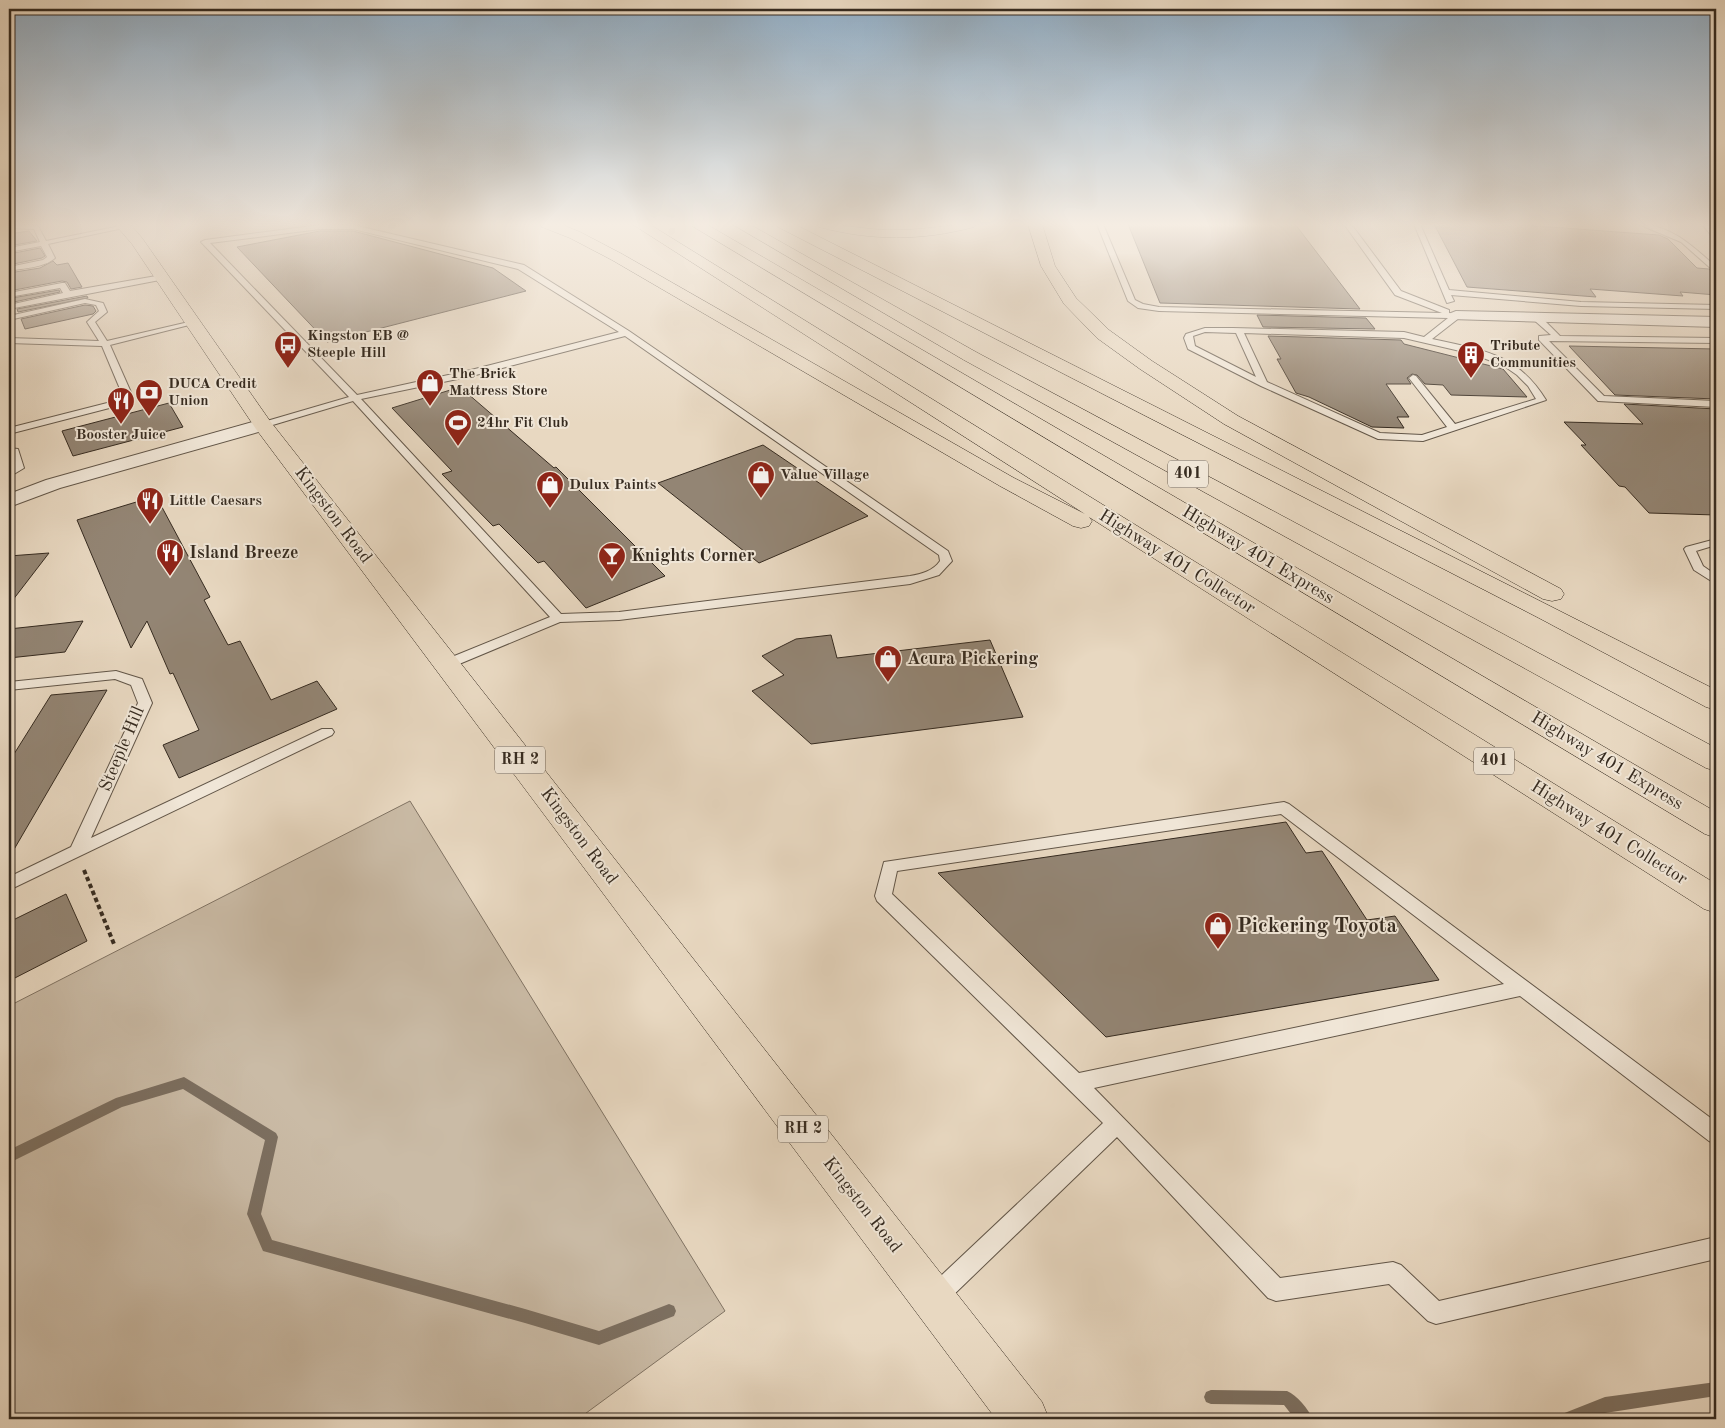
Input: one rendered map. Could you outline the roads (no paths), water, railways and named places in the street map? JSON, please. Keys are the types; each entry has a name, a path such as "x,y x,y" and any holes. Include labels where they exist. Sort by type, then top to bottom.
{"main road":[{"name":"Kingston Road","path":"171,291 263,424 1025,1419"},
{"path":"675,291 1007,482 1271,621"},
{"name":"Highway 401 Collector","path":"745,291 1716,900"},
{"name":"Highway 401 Express","path":"809,291 1716,826"},
{"name":"Highway 401 Express","path":"856,291 970,356 1716,762"},
{"name":"401","path":"914,291 1522,599 1716,701"},
{"path":"1063,291 1070,301 1103,334 1146,365 1230,420 1560,598 1716,687"}],"street":[{"path":"1456,316 1716,319"},
{"path":"9,501 54,484 263,424"}],"lane":[{"path":"9,295 29,291"},
{"path":"66,291 68,294"},
{"path":"9,307 87,291"},
{"path":"252,291 355,398 558,618"},
{"path":"447,664 558,618 618,616 910,580 929,576 943,568 946,561 944,553 626,333 558,291"},
{"path":"1128,291 1132,301 1140,306 1159,310 1456,316"},
{"path":"1396,291 1456,316"},
{"path":"1456,316 1446,292 1569,302 1689,307 1716,319"},
{"path":"9,318 91,301 99,303 103,312 91,322 105,344 128,397 118,404 9,431"},
{"path":"1689,307 1716,319"},
{"path":"1426,340 1456,316"},
{"path":"1537,318 1558,338"},
{"path":"9,341 105,344 193,323"},
{"path":"1205,330 1239,330 1404,335 1426,340 1508,363 1521,372 1542,400 1424,438 1378,436 1264,384 1191,347 1188,338 1190,334 1205,330"},
{"path":"1239,330 1264,384"},
{"path":"263,424 355,398 472,373 626,333"},
{"path":"1716,340 1542,338 1601,400 1716,404"},
{"path":"9,348 20,342"},
{"path":"1413,378 1454,428"},
{"path":"9,451 14,451 19,468 9,474"},
{"path":"1716,542 1690,549 1698,568 1716,580"},
{"name":"Steeple Hill","path":"9,686 116,675 137,682 145,703 77,851"},
{"path":"9,884 327,732"},
{"path":"1716,1134 1284,808 890,866 883,896 1117,1123 1276,1290 1393,1273 1436,1313 1716,1248"},
{"path":"1076,1083 1523,988"},
{"path":"933,1298 1117,1123"}],"waterway":[{"path":"9,1157 120,1102 184,1083 272,1137 254,1214 268,1246 599,1338 669,1311"},
{"path":"1567,1419 1605,1405 1716,1389"},
{"path":"1211,1397 1287,1398 1305,1419"}],"place":[{"name":"Kingston EB @ Steeple Hill","path":"288,369"},
{"name":"Tribute Communities","path":"1471,379"},
{"name":"The Brick Mattress Store","path":"430,407"},
{"name":"DUCA Credit Union","path":"149,417"},
{"name":"Booster Juice","path":"121,425"},
{"name":"24hr Fit Club","path":"458,447"},
{"name":"Value Village","path":"761,499"},
{"name":"Dulux Paints","path":"550,509"},
{"name":"Little Caesars","path":"150,525"},
{"name":"Island Breeze","path":"170,577"},
{"name":"Knights Corner","path":"612,580"},
{"name":"Acura Pickering","path":"888,683"},
{"name":"Pickering Toyota","path":"1218,950"}]}
